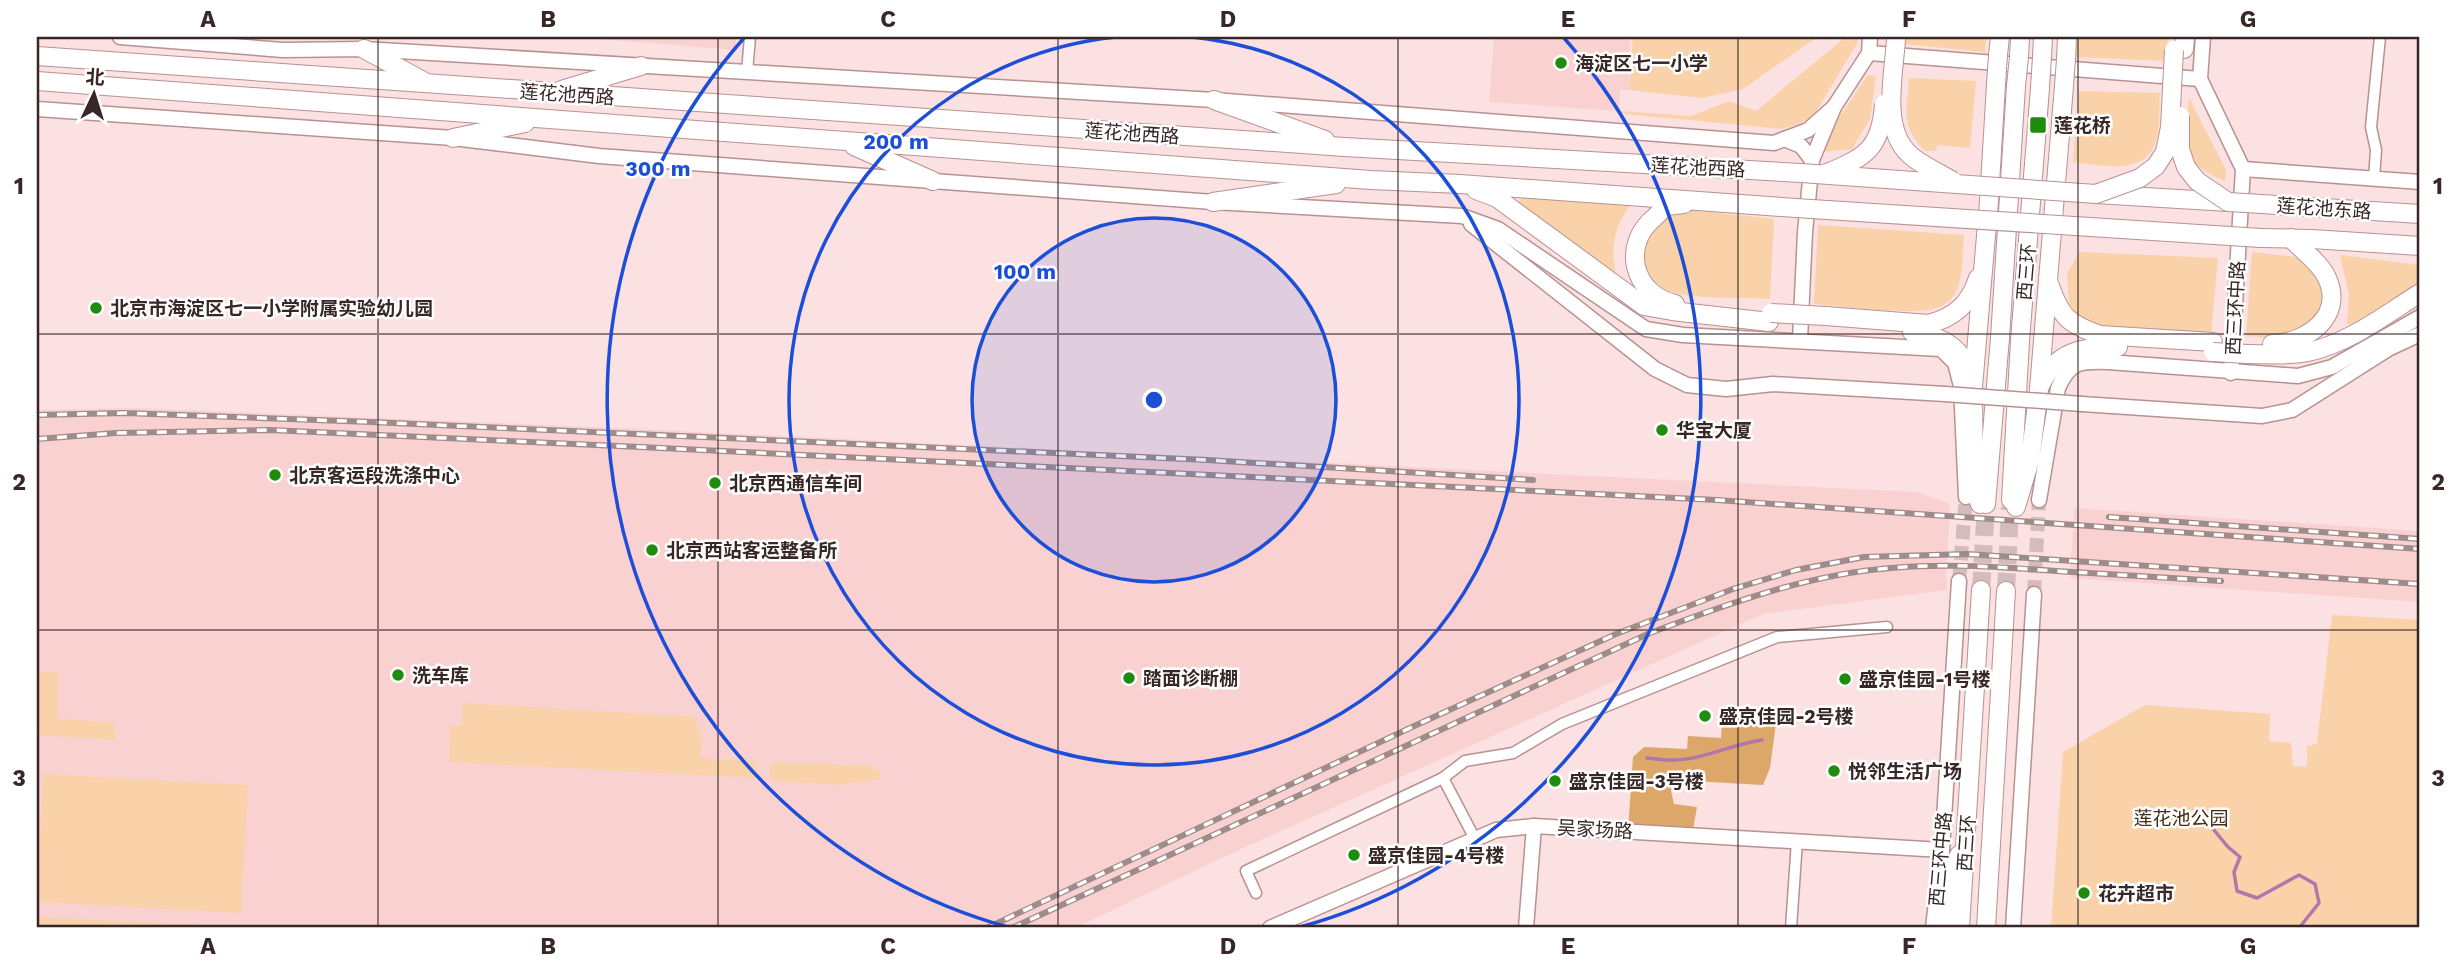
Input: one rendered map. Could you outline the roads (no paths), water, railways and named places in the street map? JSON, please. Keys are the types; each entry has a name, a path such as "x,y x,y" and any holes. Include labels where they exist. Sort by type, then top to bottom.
{"highway":[{"path":"1978,502 1974,489 1973,387 2000,37"},
{"name":"西三环","path":"1978,502 2000,338 2020,37"},
{"name":"西三环","path":"2039,389 2029,460 2013,507 2020,341 2043,37"},
{"path":"2039,389 2067,37"},
{"path":"1812,169 1858,159 1870,150 1882,129 1892,38"},
{"path":"1892,38 1891,115 1897,134 1903,147 1914,158 1959,184"},
{"path":"2096,194 2140,178 2156,166 2165,152 2179,43"},
{"path":"2179,43 2180,149 2186,166 2197,181 2228,202"},
{"path":"364,49 429,85"},
{"name":"莲花池西路","path":"37,56 1345,148 1812,169 1959,184 2228,202"},
{"path":"550,93 641,66"},
{"name":"莲花池西路","path":"37,81 1371,180 2261,238"},
{"path":"1214,100 1345,148"},
{"path":"453,138 547,119"},
{"path":"842,140 933,181"},
{"path":"1213,202 1371,180"},
{"path":"1460,184 1497,198 1644,306 1672,312 1928,324 1952,316 1963,306 1974,291 1984,258"},
{"path":"1704,201 1667,206 1645,225 1634,252 1634,266 1645,285 1657,298 1675,304 1770,317"},
{"name":"莲花池东路","path":"2228,202 2420,214"},
{"name":"莲花池东路","path":"2261,238 2420,246"},
{"path":"2246,349 2286,344 2304,338 2319,327 2328,314 2331,299 2329,280 2291,238"},
{"path":"2048,280 2057,306 2065,318 2073,325 2099,335 2306,353 2328,346 2366,327 2420,293"},
{"path":"1825,320 1931,334 1957,351 1966,365 1973,387"},
{"path":"2039,389 2045,375 2054,366 2066,355 2079,349 2213,347"},
{"name":"西三环","path":"1961,928 1981,590"},
{"name":"西三环","path":"1986,928 2006,591"},
{"path":"1947,928 1952,878 1968,828"},
{"path":"1992,829 2002,877 1998,928"}],"street":[{"name":"莲花池西路","path":"120,37 283,50 364,49 1214,100 1774,143 1808,130 1834,107"},
{"path":"747,72 750,37"},
{"path":"1800,340 1805,232 1812,169 1834,107 1868,53 1870,37"},
{"name":"西三环中路","path":"2039,500 2058,388 2063,376 2074,364 2108,362 2231,373 2242,169 2200,79 2203,37"},
{"path":"2374,179 2376,150 2371,127 2380,37"},
{"path":"1868,53 2200,79"},
{"path":"37,109 453,138 599,156 1213,202 1462,216 1498,229 1646,328 1682,335 1941,349 1955,363 1961,386 1978,502"},
{"path":"1784,139 1801,146 1812,169"},
{"path":"2242,169 2420,182"},
{"path":"1462,216 1655,369 1688,385 1726,389 1773,384 2262,415 2292,411 2420,317"},
{"path":"2231,373 2298,376 2332,367 2387,342 2420,334"},
{"name":"西三环中路","path":"1933,928 1942,850 1959,581"},
{"path":"2013,928 2034,594"},
{"path":"1256,893 1247,871 1443,778 1465,761 1513,752 1562,724 1777,637 1887,627"},
{"path":"1443,778 1475,839"},
{"path":"1526,928 1534,826"},
{"name":"吴家场路","path":"1269,928 1496,830 1534,826 1942,850"},
{"path":"1791,928 1797,841"}],"waterway":[{"path":"1647,758 1686,759 1762,740"},
{"path":"2209,824 2240,857 2234,872 2237,891 2257,898 2299,875 2315,884 2319,903 2299,928"}],"tunnel":[{"path":"1959,581 1966,497"},
{"path":"2034,594 2039,500"},
{"path":"1981,590 1986,504"},
{"path":"2006,591 2010,507"}],"railway":[{"path":"37,415 124,413 371,422 1207,460 1533,480"},
{"path":"37,439 116,433 270,430 640,447 1717,500 2420,549"},
{"path":"2109,517 2420,539"},
{"path":"987,928 1412,727 1616,634 1733,589 1796,570 1864,557 1967,554 2420,584"},
{"path":"1012,928 1650,633 1769,592 1860,571 1932,566 1995,567 2221,581"}],"place":[{"name":"海淀区七一小学","path":"1561,63"},
{"name":"莲花桥","path":"2038,125"},
{"name":"北京市海淀区七一小学附属实验幼儿园","path":"96,308"},
{"name":"华宝大厦","path":"1662,430"},
{"name":"北京客运段洗涤中心","path":"275,475"},
{"name":"北京西通信车间","path":"715,483"},
{"name":"北京西站客运整备所","path":"652,550"},
{"name":"洗车库","path":"398,675"},
{"name":"踏面诊断棚","path":"1129,678"},
{"name":"盛京佳园-1号楼","path":"1845,679"},
{"name":"盛京佳园-2号楼","path":"1705,716"},
{"name":"悦邻生活广场","path":"1834,771"},
{"name":"盛京佳园-3号楼","path":"1555,781"},
{"name":"盛京佳园-4号楼","path":"1354,855"},
{"name":"花卉超市","path":"2084,893"}],"park label":[{"name":"莲花池公园","path":"2181,818"}]}
